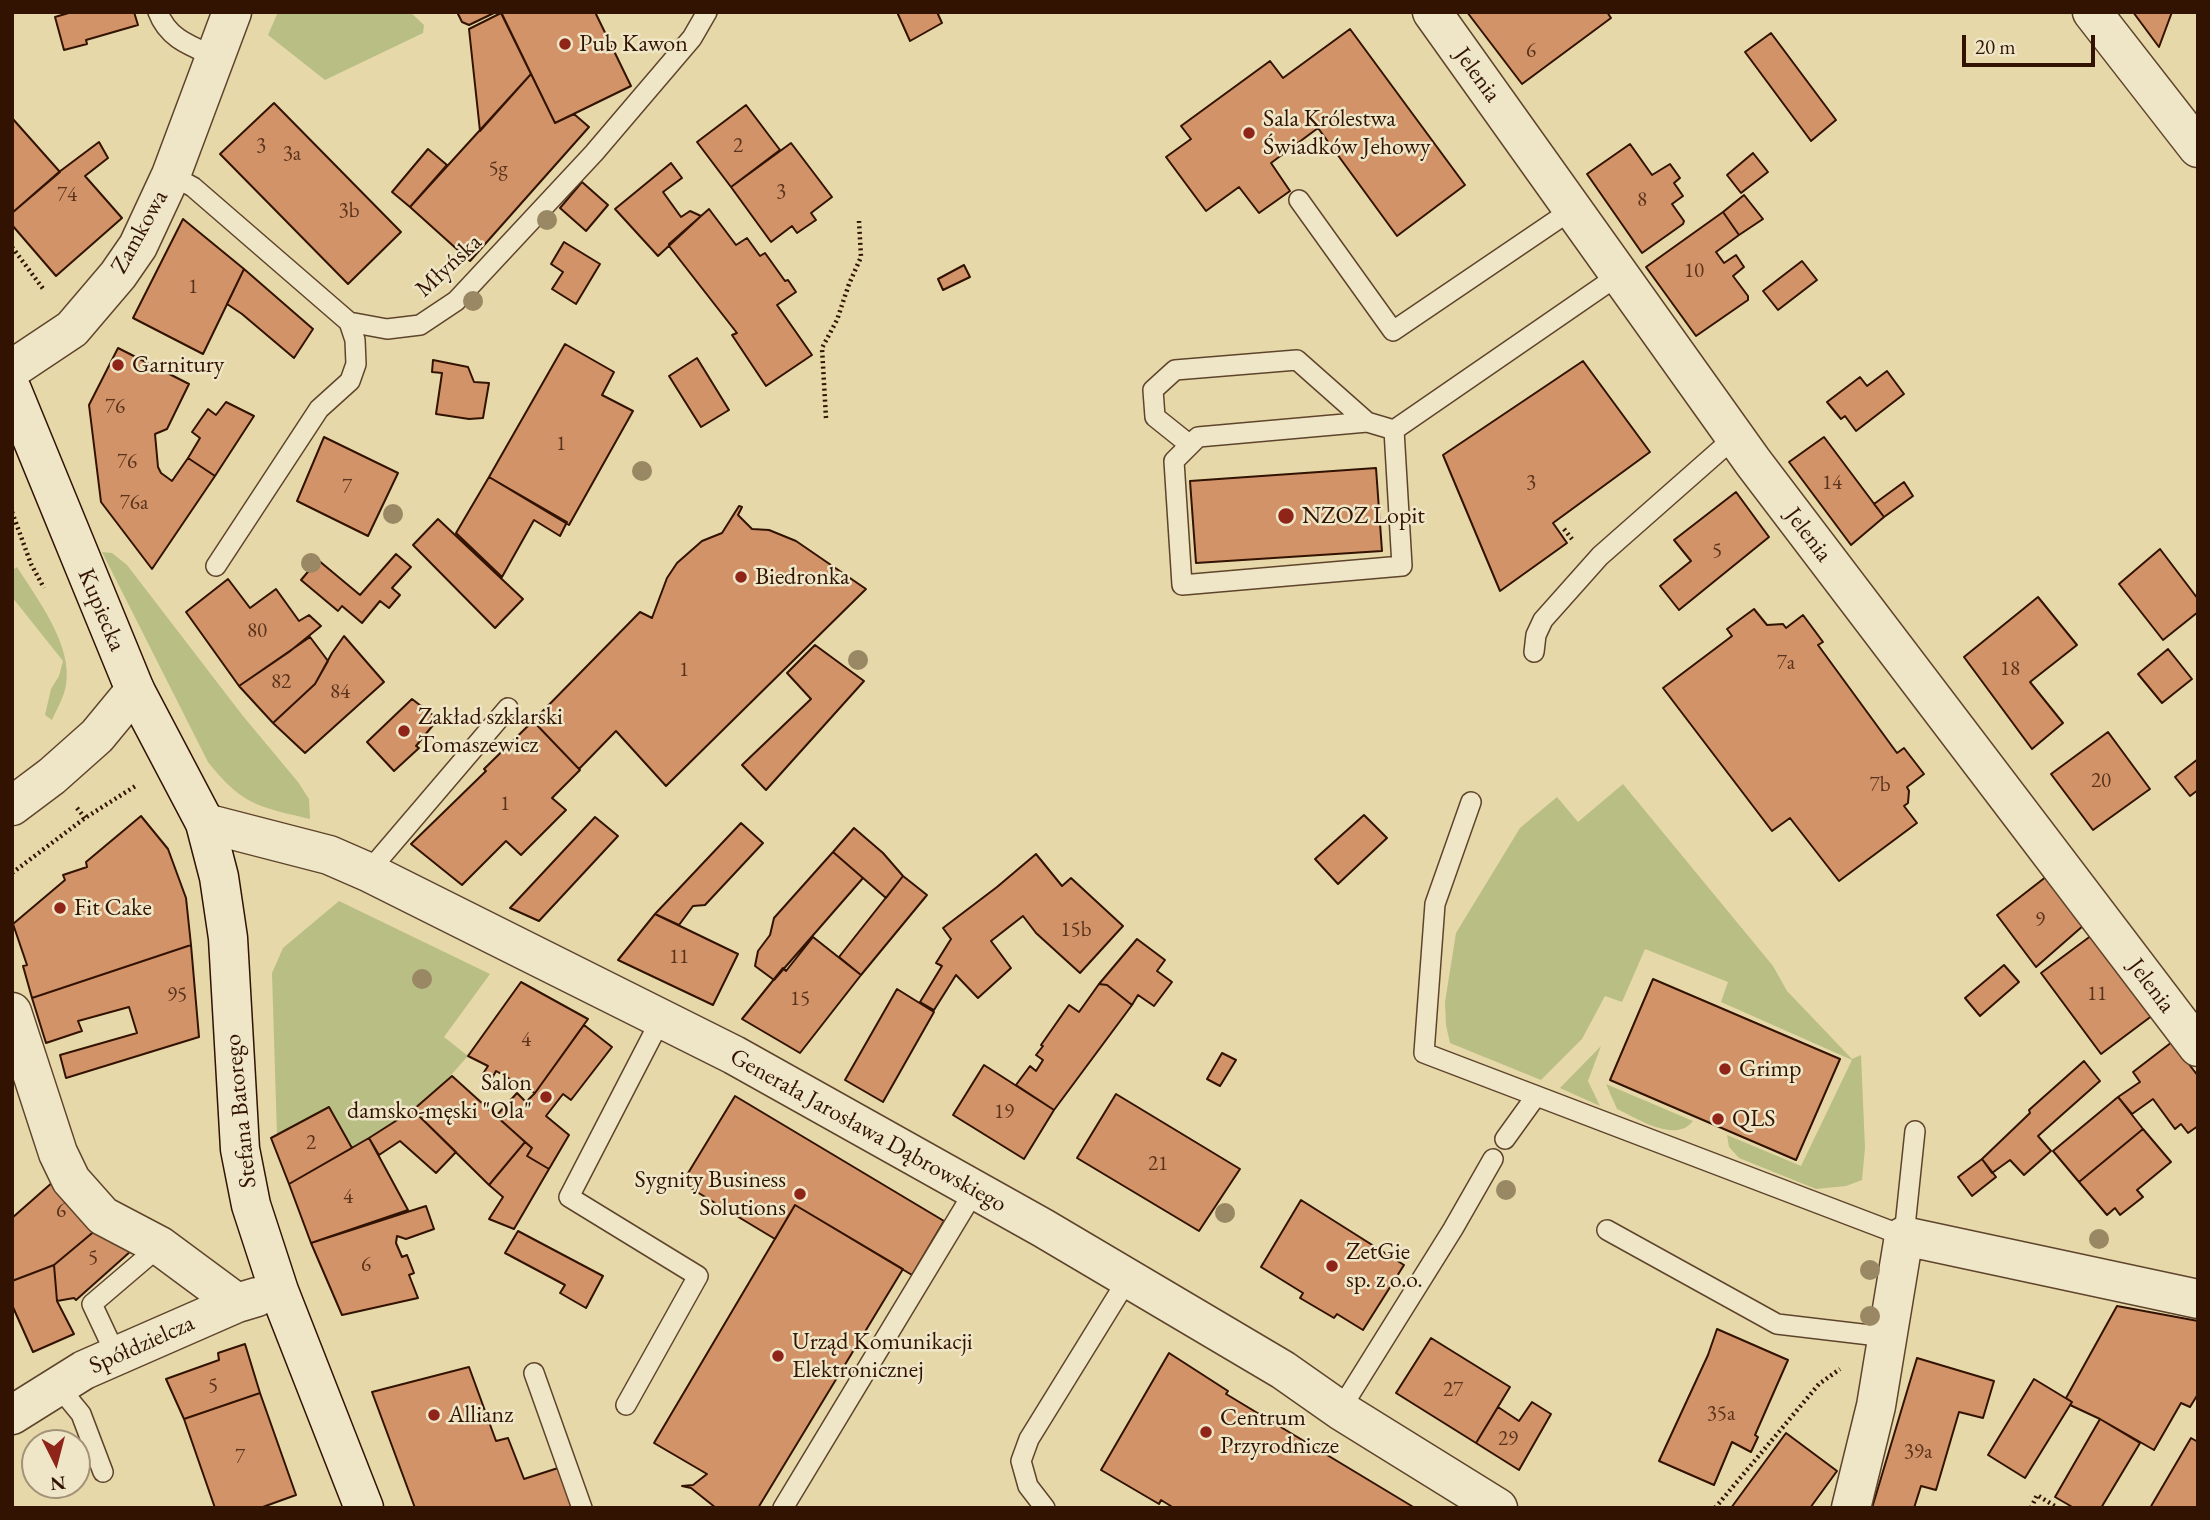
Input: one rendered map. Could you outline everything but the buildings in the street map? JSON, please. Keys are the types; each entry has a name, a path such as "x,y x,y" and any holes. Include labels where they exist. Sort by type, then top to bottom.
{"street":[{"name":"Zamkowa","path":"12,369 72,329 118,275 138,246 172,175 232,12"},
{"name":"Jelenia","path":"1432,12 1735,437 2198,1047"},
{"path":"2092,12 2198,148"},
{"name":"Kupiecka","path":"12,390 135,690 205,823"},
{"path":"12,806 52,776 97,736 135,690"},
{"name":"Generała Jarosława Dąbrowskiego","path":"205,823 329,855 368,872 734,1055 1129,1277 1283,1370 1340,1410 1498,1508"},
{"name":"Stefana Batorego","path":"205,823 219,877 228,938 240,1149 251,1205 279,1291 364,1508"},
{"path":"12,1012 58,1153 71,1180 103,1216 160,1246 237,1303"},
{"path":"1852,1508 1876,1406 1904,1236 2198,1299"},
{"name":"Spółdzielcza","path":"12,1415 84,1370 116,1355 237,1303 279,1291"}],"lane":[{"path":"158,12 165,29 216,57"},
{"name":"Młyńska","path":"349,322 387,329 420,325 456,301 594,153 692,38 707,12"},
{"path":"172,175 193,187 349,322 355,340 356,364 350,381 319,409 216,566"},
{"path":"1299,200 1393,331 1573,209"},
{"path":"1394,430 1619,275"},
{"path":"1190,445 1156,417 1153,390 1175,370 1297,360 1367,422"},
{"path":"1367,422 1394,430 1402,566 1182,585 1174,461 1198,437 1367,422"},
{"path":"1534,652 1536,635 1543,620 1600,556 1735,437"},
{"path":"368,872 508,708"},
{"path":"1471,802 1435,904 1424,1053 1904,1236 1915,1131"},
{"path":"626,1405 698,1276 569,1198 661,1019"},
{"path":"1505,1139 1536,1096"},
{"path":"1340,1410 1453,1229 1493,1159"},
{"path":"783,1508 975,1190"},
{"path":"1607,1230 1777,1324 1887,1337"},
{"path":"116,1355 92,1304 160,1246"},
{"path":"1045,1508 1028,1486 1021,1461 1029,1439 1129,1277"},
{"path":"534,1373 582,1508"},
{"path":"58,1386 81,1414 103,1472"}],"path":[{"path":"826,418 822,348 837,320 861,257 859,221"},
{"path":"12,247 44,290"},
{"path":"12,512 49,599"},
{"path":"52,776 85,818"},
{"path":"12,873 85,818 140,783"},
{"path":"1715,1508 1819,1384 1887,1337"},
{"path":"2031,1508 2037,1495 2058,1508"}],"green space":[{"path":"278,12 410,12 424,25 423,33 325,80 268,35"},
{"path":"102,552 112,553 127,565 243,716 298,782 309,799 310,819 264,807 242,796 208,762"},
{"path":"17,567 52,623 64,654 66,685 52,720 45,715 51,689 59,676 63,661 12,597 12,571"},
{"path":"1623,784 1773,966 1787,991 1852,1059 1861,1055 1865,1148 1862,1180 1846,1186 1816,1189 1739,1158 1729,1147 1727,1135 1801,1166 1852,1060 1721,1002 1728,982 1645,949 1622,1002 1605,996 1582,1039 1541,1080 1450,1043 1445,1002 1456,933 1520,828 1557,797 1578,822"},
{"path":"339,901 490,974 444,1037 468,1056 442,1085 413,1110 352,1148 329,1107 277,1136 272,973 283,948"},
{"path":"1601,1046 1588,1081 1600,1106 1560,1088"},
{"path":"1606,1084 1693,1121 1676,1130 1666,1130 1645,1123 1617,1109"}],"place":[{"name":"Pub Kawon","path":"565,44"},
{"name":"Sala Królestwa Świadków Jehowy","path":"1249,133"},
{"name":"Garnitury","path":"118,365"},
{"name":"NZOZ Lopit","path":"1286,516"},
{"name":"Biedronka","path":"741,577"},
{"name":"Zakład szklarski Tomaszewicz","path":"404,731"},
{"name":"Fit Cake","path":"60,908"},
{"name":"Grimp","path":"1725,1069"},
{"name":"Salon damsko-męski \"Ola\"","path":"546,1097"},
{"name":"QLS","path":"1718,1119"},
{"name":"Sygnity Business Solutions","path":"800,1194"},
{"name":"ZetGie sp. z o.o.","path":"1332,1266"},
{"name":"Urząd Komunikacji Elektronicznej","path":"778,1356"},
{"name":"Allianz","path":"434,1415"},
{"name":"Centrum Przyrodnicze","path":"1206,1432"}]}
